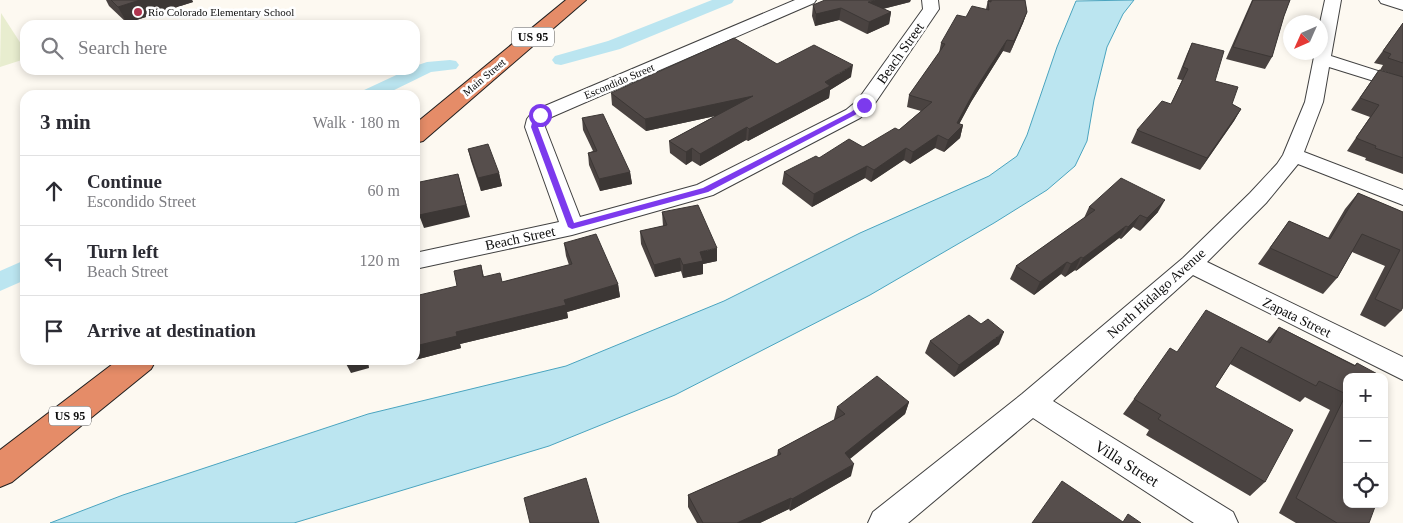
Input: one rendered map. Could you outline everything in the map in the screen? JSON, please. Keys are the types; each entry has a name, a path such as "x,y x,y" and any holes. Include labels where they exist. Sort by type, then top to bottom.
{"highway":[{"name":"Main Street","path":"420,132 577,0"},
{"name":"US 95","path":"0,471 134,365"}],"street":[{"name":"Escondido Street","path":"572,227 535,127 540,115 808,0"},
{"name":"Beach Street","path":"420,260 572,227 705,190 853,114 864,105 931,8 930,0"},
{"name":"North Hidalgo Avenue","path":"1328,27 1333,0"},
{"path":"1387,0 1403,5"},
{"name":"North Hidalgo Avenue","path":"884,523 1032,402 1190,264 1258,198 1293,155 1314,102 1322,60"},
{"path":"1325,60 1403,85"},
{"path":"1293,155 1403,198"},
{"name":"Zapata Street","path":"1190,264 1403,369"},
{"name":"Villa Street","path":"1032,402 1222,523"}],"green space":[{"path":"1,13 20,42 20,61 0,67"}],"water":[{"path":"1134,0 1123,14 1107,47 1094,100 1087,141 1075,166 1047,190 870,295 675,395 549,446 294,523 50,523 123,495 368,414 566,366 724,301 860,233 989,176 1017,156 1027,135 1057,47 1076,1"}],"building":[{"path":"111,0 140,0 118,7"},
{"path":"825,0 875,0 868,2 891,12 869,22 841,8 816,14 813,5"},
{"path":"991,0 1025,0 1027,12 1014,41 1007,40 975,90 957,123 963,125 948,140 938,135 913,152 906,148 874,170 867,166 814,194 784,172 816,156 819,158 849,139 863,147 895,128 899,130 932,102 909,95 945,44 941,43 957,15 966,17 972,6 989,10 988,1 991,2"},
{"path":"1253,0 1290,0 1283,15 1272,57 1233,47"},
{"path":"1403,23 1403,63 1388,58 1391,54 1383,51"},
{"path":"734,38 777,64 814,45 853,65 825,82 830,86 749,129 747,127 700,154 692,148 686,152 669,141 753,96 645,119 611,93"},
{"path":"1192,43 1224,51 1215,81 1238,87 1232,104 1241,109 1207,158 1137,130 1162,101 1171,104 1188,69 1183,67"},
{"path":"1379,70 1403,77 1403,158 1375,148 1376,146 1356,138 1379,105 1360,98"},
{"path":"603,114 630,172 599,179 588,153 597,151 582,118"},
{"path":"488,144 499,173 478,178 468,149"},
{"path":"458,174 466,205 420,215 420,182"},
{"path":"1121,178 1165,200 1147,218 1140,215 1128,227 1126,226 1083,258 1081,257 1071,264 1067,262 1040,282 1016,266 1095,210 1089,207"},
{"path":"1358,193 1403,212 1403,307 1401,311 1375,299 1400,250 1362,234 1337,278 1270,248 1289,221 1330,239"},
{"path":"698,205 717,248 700,252 703,261 683,265 680,258 654,265 640,231 667,225 662,212"},
{"path":"596,234 618,284 564,300 566,305 456,332 457,336 420,345 420,295 457,286 454,271 481,265 483,277 500,273 502,282 572,264 564,243"},
{"path":"1206,310 1270,343 1279,327 1355,366 1357,363 1376,373 1343,373 1343,393 1319,381 1316,386 1241,347 1215,387 1293,430 1265,482 1158,419 1161,415 1134,399 1170,348 1177,352"},
{"path":"969,315 981,324 988,319 1004,332 959,365 930,341"},
{"path":"877,376 909,402 845,453 854,464 792,499 737,523 703,523 688,495 781,454 778,450 845,414 837,407"},
{"path":"1343,400 1343,508 1375,508 1369,523 1337,523 1296,498"},
{"path":"586,478 599,523 530,523 524,498"},
{"path":"1062,481 1123,522 1128,514 1141,523 1032,523"}],"waterway":[{"path":"561,60 614,45 726,0"},
{"path":"420,70 427,67 450,65"},
{"path":"379,90 410,75"},
{"path":"0,282 20,272"}],"place":[{"name":"Rio Colorado Elementary School","path":"138,12"}],"route":[{"path":"540,115 535,127 572,227 705,190 853,114 864,105"}]}
